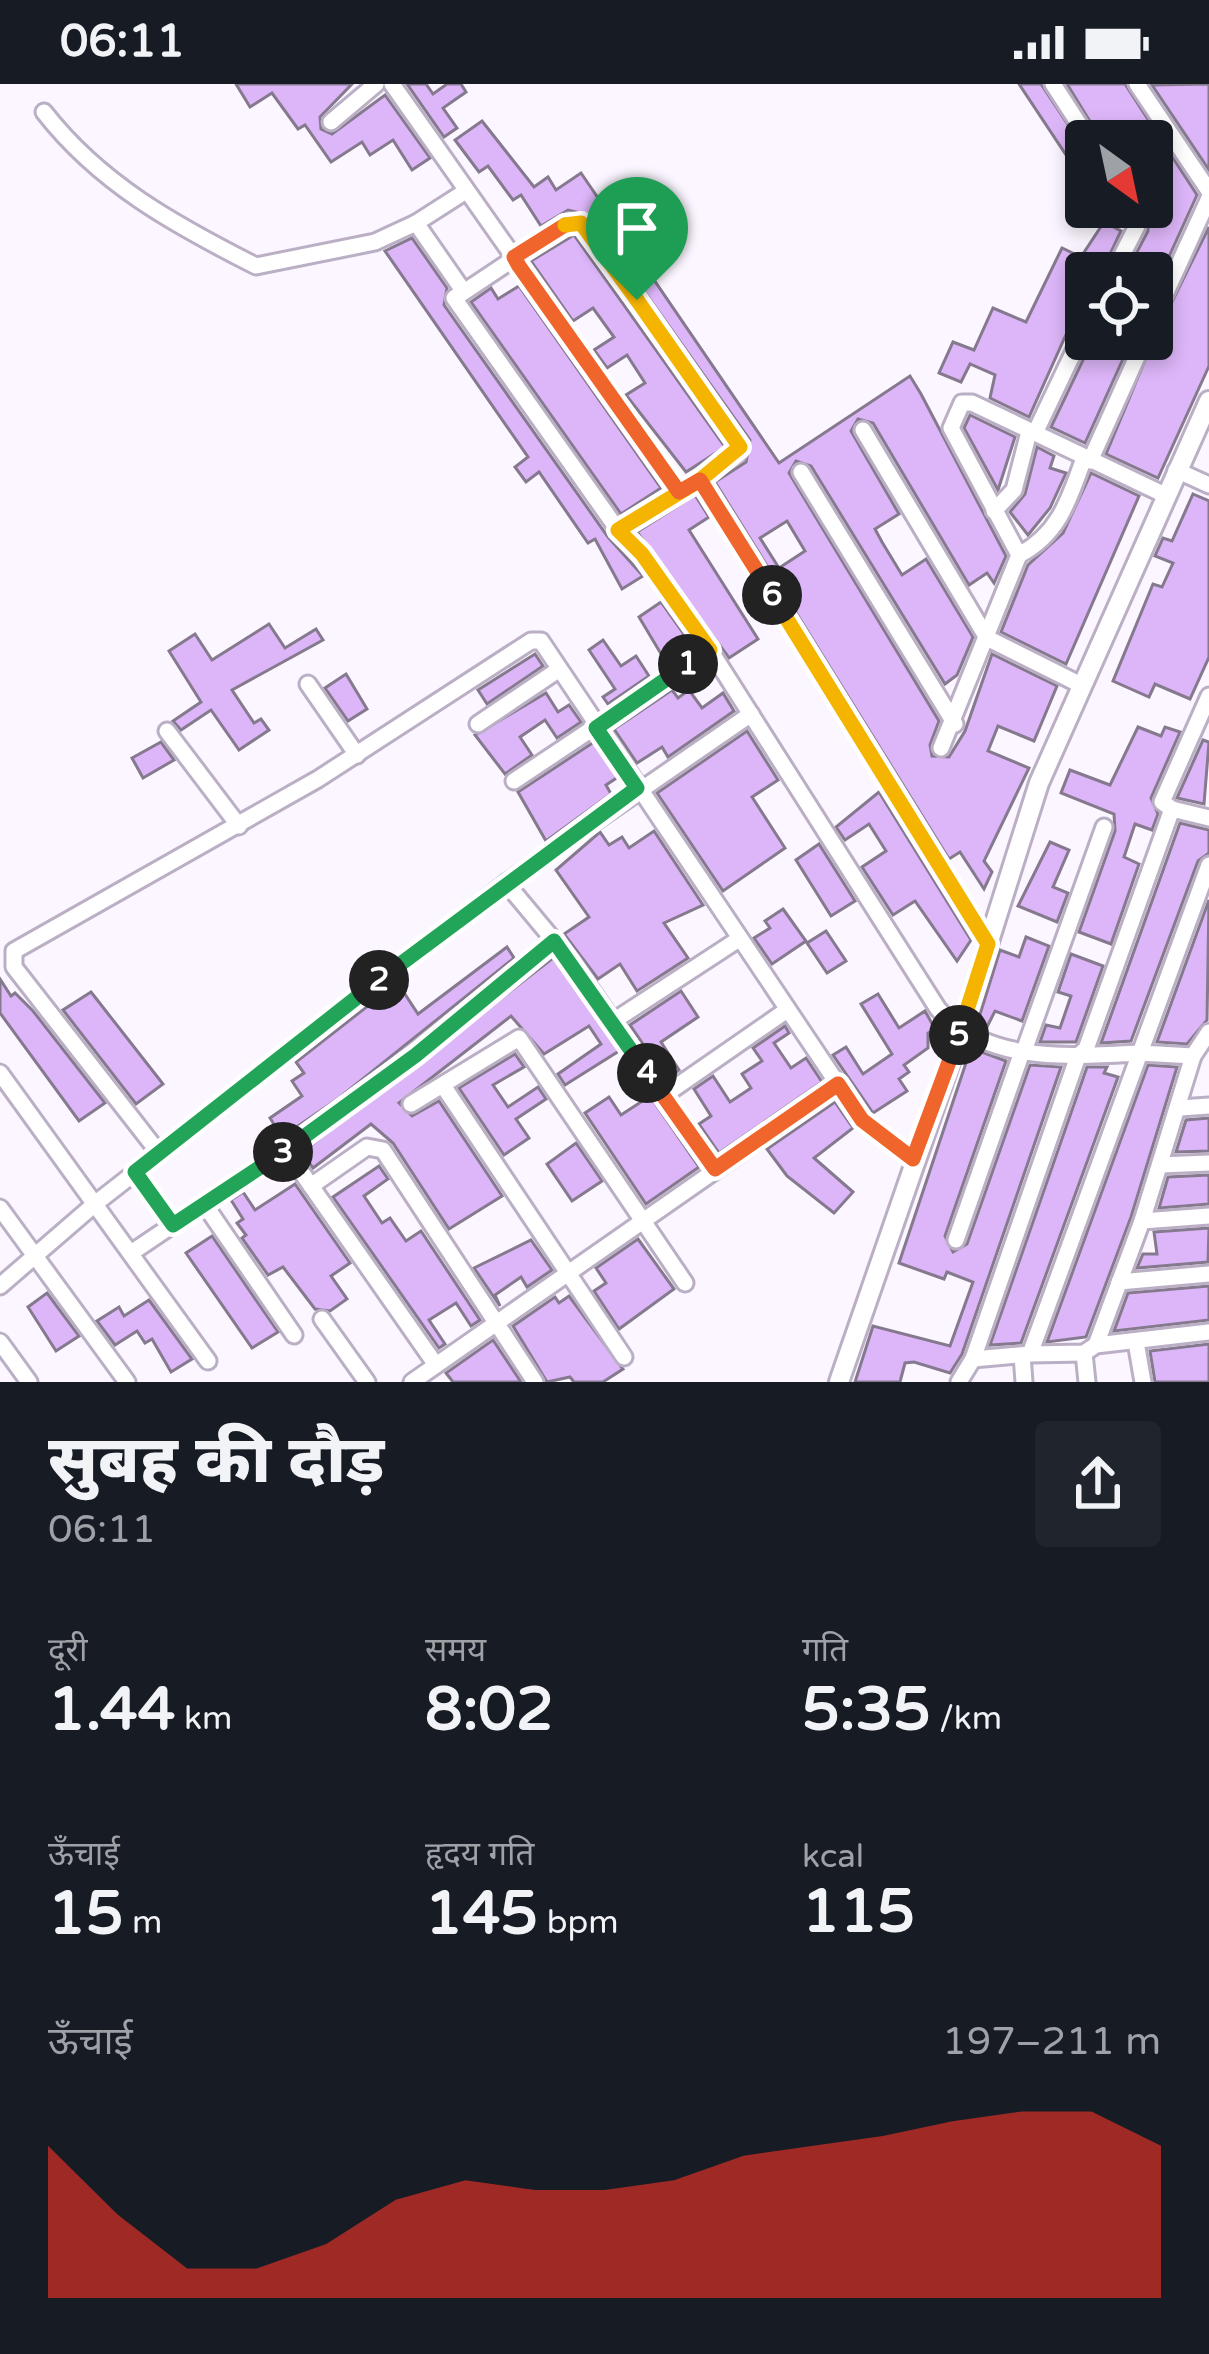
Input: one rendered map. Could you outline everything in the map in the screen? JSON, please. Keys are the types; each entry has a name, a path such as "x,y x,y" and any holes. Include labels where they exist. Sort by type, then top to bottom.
{"street":[{"path":"332,122 376,84"},
{"path":"392,84 679,492"},
{"path":"1053,84 1076,120"},
{"path":"1137,84 1209,195 1173,276"},
{"path":"44,112 74,151 120,190 256,266 375,242 466,191"},
{"path":"618,530 700,480 740,447 581,223 569,222 454,298 618,530 642,554 710,650 938,1009 960,1033 1023,1051 1140,1054 1204,1044 1142,1221 1090,1349 1087,1382"},
{"path":"416,223 464,292"},
{"path":"994,511 1014,490 1032,432 1069,360"},
{"path":"941,748 955,724 1018,555 1044,542 1058,522 1135,360"},
{"path":"839,1382 960,1033 1039,783 1209,401"},
{"path":"1018,555 951,428 962,403 972,403 1165,495"},
{"path":"863,430 987,638 1084,686"},
{"path":"1176,470 1209,485"},
{"path":"801,472 955,724"},
{"path":"700,480 988,944"},
{"path":"160,1153 11,959 24,942 239,826 530,641 541,641 862,1120 913,1159"},
{"path":"514,781 710,650"},
{"path":"478,724 558,670"},
{"path":"308,684 357,755"},
{"path":"1209,696 1162,802 1209,818"},
{"path":"0,1286 96,1203 506,883 637,788 751,714"},
{"path":"167,731 239,826"},
{"path":"959,1382 973,1359 1078,1056 1086,1049 1172,809"},
{"path":"956,1240 1104,826"},
{"path":"1024,1382 1026,1355 1209,865"},
{"path":"506,883 554,941 715,1169"},
{"path":"612,1022 739,939"},
{"path":"131,1252 286,1150 416,1055 554,941"},
{"path":"663,1096 787,1010"},
{"path":"411,1104 444,1087 506,1040 519,1038 686,1283"},
{"path":"0,1073 208,1361"},
{"path":"412,1382 434,1372 566,1272 838,1084"},
{"path":"444,1087 623,1357"},
{"path":"1180,1108 1209,1106"},
{"path":"311,1186 367,1147 383,1150 535,1382"},
{"path":"286,1150 434,1372"},
{"path":"1160,1165 1209,1162"},
{"path":"135,1172 173,1225"},
{"path":"206,1205 294,1335"},
{"path":"0,1208 127,1382"},
{"path":"1142,1221 1209,1216"},
{"path":"1119,1282 1209,1274"},
{"path":"322,1319 367,1382"},
{"path":"973,1359 1209,1332"},
{"path":"0,1342 29,1382"},
{"path":"1136,1342 1143,1382"}],"building":[{"path":"236,84 352,84 320,117 321,129 332,134 385,95 430,158 412,170 393,140 370,155 362,142 331,162 305,125 298,129 272,93 250,107"},
{"path":"407,84 426,84 433,94 447,84 461,84 466,92 443,108 457,128 444,137"},
{"path":"1019,84 1041,84 1065,120 1065,153"},
{"path":"1067,84 1125,84 1148,120 1089,120"},
{"path":"1209,84 1209,170 1152,85"},
{"path":"482,121 534,187 548,177 556,190 581,173 779,463 910,376 1006,556 994,583 987,573 969,585 873,423 858,419 851,431 899,514 875,529 902,575 926,559 973,637 957,675 945,684 811,466 796,461 789,473 939,721 930,745 932,756 949,757 965,731 992,654 1057,686 1034,741 998,726 988,751 1029,768 984,861 992,872 984,889 960,852 949,859 715,482 746,462 750,440 590,215 568,210 541,226 521,195 513,200 488,166 479,172 455,140","holes":["787,521 805,551 779,568 760,538"]},
{"path":"1173,158 1197,195 1171,252 1137,252 1148,231 1173,228"},
{"path":"1209,227 1209,366 1158,478 1106,454 1145,360 1173,360 1173,300"},
{"path":"1100,228 1121,231 1111,252 1084,252"},
{"path":"574,235 725,447 686,472 626,395 645,383 627,355 607,368 594,350 614,337 593,308 573,321 531,261"},
{"path":"412,238 447,288 444,305 608,537 643,576 622,589 595,539 588,543 539,472 526,482 515,467 528,457 385,251"},
{"path":"1062,248 1070,252 1065,252 1065,337 1029,417 990,398 995,375 970,364 961,382 939,373 953,342 974,350 993,308 1026,322"},
{"path":"519,286 661,488 621,514 471,302 491,288 498,299"},
{"path":"1083,360 1123,360 1085,443 1051,427"},
{"path":"970,415 1015,437 998,490 964,428"},
{"path":"1037,447 1054,456 1050,468 1066,473 1050,508 1028,535 1010,512 1025,494"},
{"path":"1091,473 1139,496 1066,664 1001,632 1028,565 1063,533"},
{"path":"1193,494 1209,501 1209,657 1190,699 1155,684 1149,697 1113,681 1153,584 1162,587 1173,563 1155,556 1163,538 1172,541"},
{"path":"695,495 709,517 689,530 758,639 729,658 637,532"},
{"path":"661,602 693,647 667,664 639,617"},
{"path":"269,624 285,648 316,629 323,640 232,690 254,723 261,719 269,730 239,750 211,710 181,730 173,721 201,702 169,651 195,634 212,660"},
{"path":"603,640 621,666 636,656 649,676 608,704 603,697 615,689 589,650"},
{"path":"535,654 543,666 487,704 478,690"},
{"path":"346,674 367,709 348,721 325,688"},
{"path":"672,690 678,698 689,690 702,708 723,693 734,711 668,757 662,747 637,763 614,729"},
{"path":"546,693 558,712 569,705 581,722 557,738 545,720 520,737 532,755 505,774 475,735"},
{"path":"1138,727 1161,736 1165,727 1180,732 1151,798 1158,814 1152,830 1135,824 1124,857 1139,864 1111,944 1079,932 1115,831 1114,814 1061,793 1070,770 1110,785"},
{"path":"747,731 778,780 752,797 785,848 723,891 657,793"},
{"path":"1203,740 1209,742 1204,804 1177,798"},
{"path":"161,742 174,760 143,778 132,758"},
{"path":"594,742 618,777 606,785 611,794 546,841 518,792"},
{"path":"879,792 971,940 957,961 915,901 893,915 862,867 886,851 869,824 845,840 836,827"},
{"path":"1180,823 1209,830 1209,853 1198,861 1131,1041 1101,1043"},
{"path":"654,831 703,905 664,923 688,958 637,991 620,964 598,979 564,934 589,917 556,870 600,832 609,845 622,837 629,848"},
{"path":"1050,842 1069,850 1053,887 1068,893 1057,922 1018,906"},
{"path":"819,844 855,901 831,916 796,860"},
{"path":"1209,900 1207,1020 1187,1044 1157,1042"},
{"path":"783,909 806,941 772,964 754,938 770,928 765,921"},
{"path":"826,931 846,961 827,973 807,943"},
{"path":"1026,937 1049,946 1022,1021 995,1011 986,1029 977,1024 1000,950 1019,957"},
{"path":"507,947 514,958 339,1098 282,1137 270,1118 302,1096 292,1081 304,1073 296,1062 387,991 399,985 418,1014"},
{"path":"1071,954 1103,966 1076,1042 1040,1042 1046,1025 1060,1028 1071,996 1058,992"},
{"path":"553,958 619,1051 565,1085 558,1074 601,1044 589,1026 544,1054 511,1016 399,1103 412,1116 439,1101 502,1196 449,1229 393,1143 371,1124 313,1168 302,1152"},
{"path":"0,979 11,996 15,993 33,1011 105,1103 79,1121 0,1013"},
{"path":"681,991 698,1017 661,1042 679,1070 667,1079 630,1025"},
{"path":"91,992 163,1084 136,1104 63,1010"},
{"path":"878,994 899,1028 925,1011 935,1029 928,1033 928,1048 904,1065 909,1072 899,1079 907,1091 873,1113 833,1055 846,1047 863,1074 892,1054 861,1004"},
{"path":"785,1026 789,1033 774,1043 791,1068 806,1058 822,1082 719,1153 699,1124 711,1116 694,1089 713,1076 730,1102 751,1088 742,1074 762,1061 753,1048"},
{"path":"971,1048 1006,1061 945,1236 953,1252 967,1244 1030,1065 1061,1067 962,1354 950,1373 914,1362 905,1363 900,1382 855,1382 873,1326 950,1346 973,1282 947,1272 944,1279 899,1263"},
{"path":"515,1054 524,1067 493,1085 508,1107 538,1087 546,1099 516,1119 529,1138 504,1155 459,1088"},
{"path":"1148,1065 1177,1067 1131,1217 1086,1337 1047,1342"},
{"path":"1087,1067 1107,1067 1104,1073 1118,1077 1021,1343 990,1345"},
{"path":"650,1096 699,1167 646,1204 585,1113 609,1097 621,1115"},
{"path":"835,1102 853,1128 814,1158 853,1192 834,1213 787,1176 767,1149"},
{"path":"1209,1118 1209,1151 1176,1152 1186,1120"},
{"path":"576,1143 602,1181 572,1201 547,1164"},
{"path":"379,1166 388,1179 364,1196 382,1223 390,1218 406,1241 421,1231 480,1320 471,1326 456,1303 429,1320 445,1344 439,1348 333,1197"},
{"path":"1209,1175 1209,1204 1159,1208 1168,1177"},
{"path":"295,1184 350,1263 331,1276 347,1299 330,1311 315,1309 283,1267 268,1275 237,1223 243,1219 231,1200 243,1192 255,1210"},
{"path":"1209,1228 1208,1262 1137,1268 1143,1254 1157,1254 1154,1232"},
{"path":"212,1236 278,1332 252,1348 186,1253"},
{"path":"638,1239 674,1289 619,1329 594,1291 606,1283 596,1268"},
{"path":"531,1240 552,1270 527,1287 521,1277 495,1295 500,1306 474,1268"},
{"path":"1209,1286 1209,1320 1114,1331 1128,1293"},
{"path":"47,1293 79,1336 56,1351 28,1307"},
{"path":"569,1296 623,1369 603,1382 574,1382 570,1377 547,1382 513,1326 555,1297 559,1303"},
{"path":"149,1300 192,1359 171,1372 152,1339 145,1343 137,1331 115,1345 97,1321 119,1307 124,1316"},
{"path":"493,1340 521,1382 453,1382 446,1373"},
{"path":"1209,1344 1209,1382 1155,1382 1150,1351"}],"route":[{"path":"637,300 581,223 569,222 514,257 679,492 700,480 988,944 913,1159 862,1120 838,1084 715,1169 554,941 346,1108 173,1225 135,1172 346,1005 637,788 596,728 710,650 642,554 618,530 700,480 740,447 637,300"}]}
